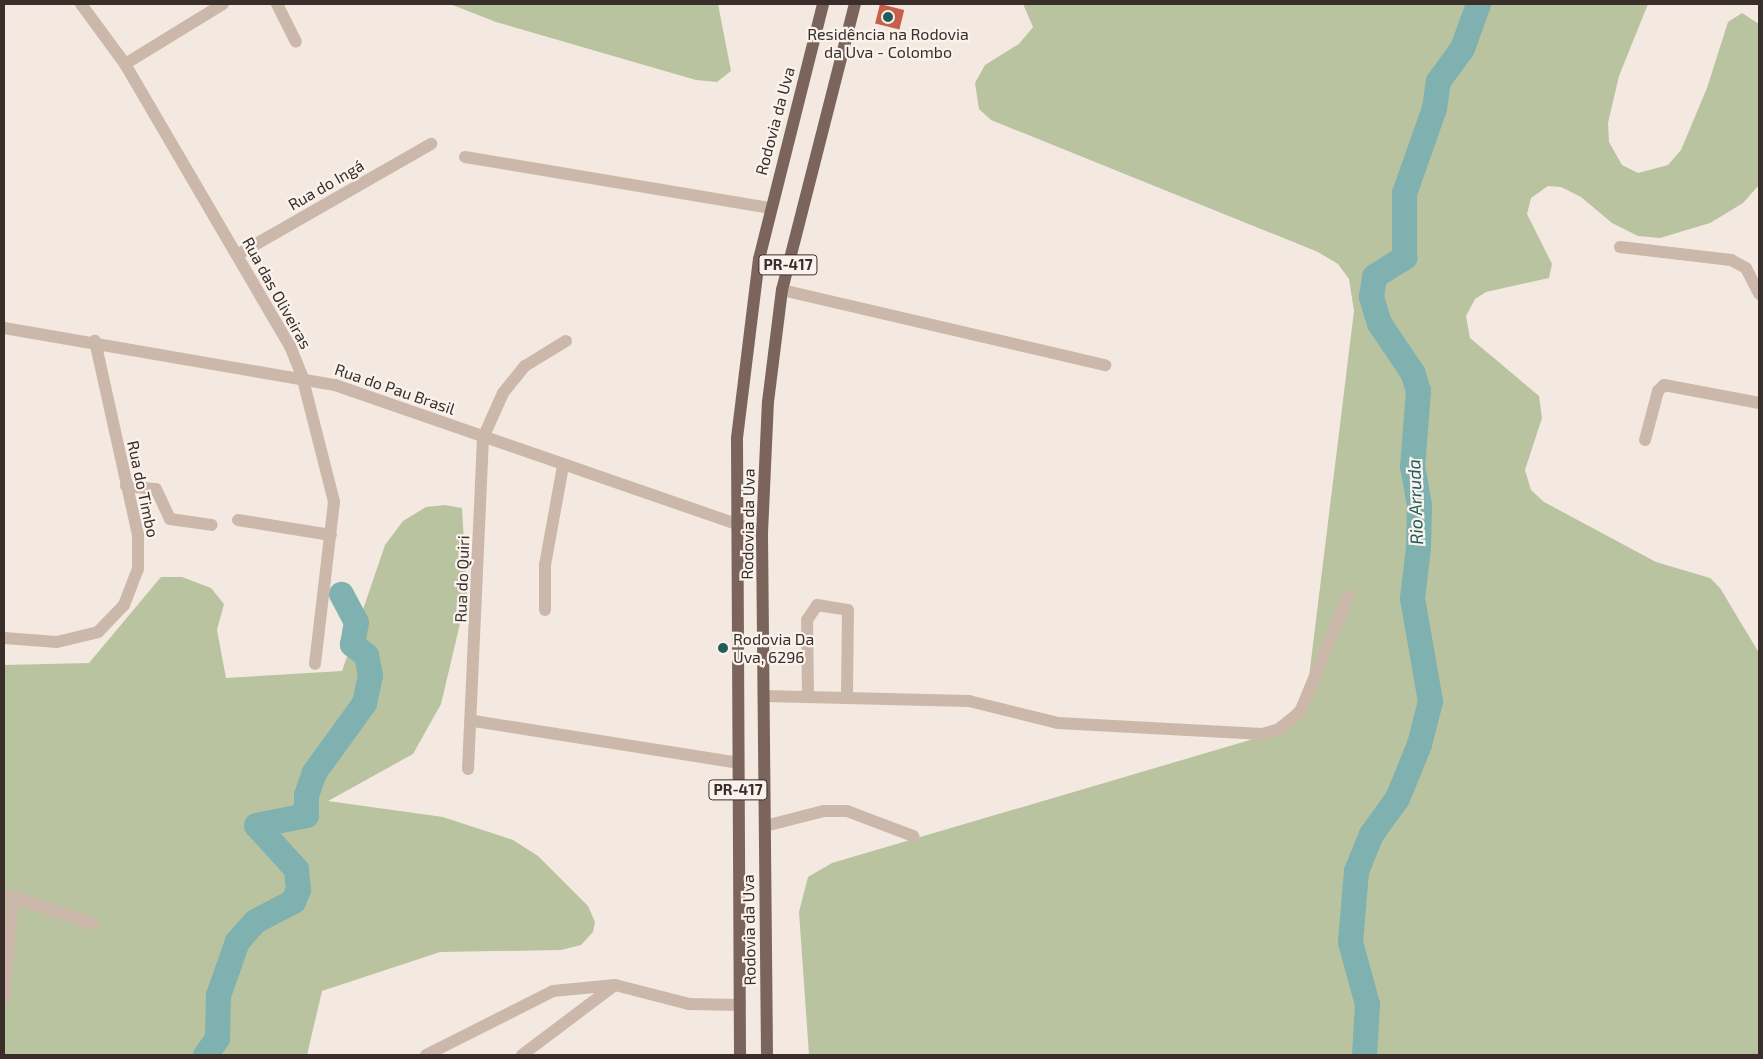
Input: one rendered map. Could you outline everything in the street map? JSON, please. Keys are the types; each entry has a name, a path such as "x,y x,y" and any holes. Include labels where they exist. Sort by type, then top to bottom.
{"main road":[{"name":"Rodovia da Uva","path":"740,1055 736,525 745,351 770,208 823,4"},
{"name":"Rodovia da Uva","path":"767,1055 762,532 768,402 782,290 855,4"}],"street":[{"name":"Rua das Oliveiras","path":"80,4 125,64 290,346 302,376 334,502 315,664"},
{"path":"125,64 224,4"},
{"path":"277,4 296,42"},
{"name":"Rua do Ingá","path":"237,255 431,144"},
{"path":"465,157 770,208"},
{"path":"1620,247 1731,260 1746,268 1759,294"},
{"path":"782,290 1105,365"},
{"name":"Rua do Pau Brasil","path":"4,328 95,341 302,376 736,525 762,532"},
{"name":"Rua do Timbo","path":"4,638 56,642 98,632 124,605 138,569 138,535 95,341"},
{"path":"483,438 503,393 525,366 566,341"},
{"path":"1645,440 1658,391 1664,385 1759,403"},
{"name":"Rua do Quiri","path":"468,769 474,721 483,438"},
{"path":"545,610 545,564 563,466"},
{"path":"126,486 156,488 170,519 212,525"},
{"path":"238,520 331,535"},
{"path":"764,696 969,702 1058,723 1262,734 1279,729 1300,712 1348,596"},
{"path":"808,697 807,620 817,605 848,610 847,698"},
{"path":"474,721 738,763"},
{"path":"765,826 824,812 847,811 913,836"},
{"path":"4,997 9,895 93,924"},
{"path":"426,1055 552,991 615,985 689,1004 740,1005"},
{"path":"522,1055 615,985"}],"green space":[{"path":"450,4 718,4 731,71 717,82 696,80 496,22"},
{"path":"1023,4 1648,4 1619,76 1608,123 1609,142 1622,165 1638,173 1668,165 1681,150 1707,88 1728,22 1742,13 1759,24 1759,185 1743,203 1710,223 1660,238 1638,236 1612,223 1581,197 1561,187 1548,186 1531,198 1527,214 1552,264 1549,278 1486,292 1475,299 1466,316 1470,338 1539,396 1542,418 1525,470 1531,490 1544,502 1656,562 1710,578 1720,588 1759,653 1759,1055 809,1055 799,912 808,877 832,863 1274,733 1307,693 1354,311 1349,279 1338,264 1318,252 991,120 979,109 975,83 985,65 1019,44 1033,27"},
{"path":"445,505 462,508 467,594 441,704 413,754 328,801 443,817 513,840 538,856 588,906 595,922 593,932 581,945 561,950 440,952 322,991 307,1055 4,1055 4,665 89,663 161,577 182,577 211,588 224,604 217,630 226,678 342,671 385,545 403,521 426,507"}],"building":[{"name":"Residência na Rodovia da Uva - Colombo","path":"880,4 904,10 899,29 875,23"}],"waterway":[{"name":"Rio Arruda","path":"1364,1055 1367,1004 1350,942 1356,871 1371,834 1397,798 1419,744 1430,701 1412,598 1418,548 1419,505 1412,467 1418,390 1412,372 1379,323 1371,296 1374,276 1404,257 1404,193 1434,108 1438,81 1462,48 1478,4"},
{"path":"205,1055 217,1038 218,995 237,941 255,921 293,901 298,889 296,869 256,825 306,815 306,795 314,772 364,703 370,675 366,655 352,644 356,622 341,594"}],"place":[{"name":"Residência na Rodovia da Uva - Colombo","path":"888,17"},
{"name":"Rodovia Da Uva, 6296","path":"723,648"}]}
